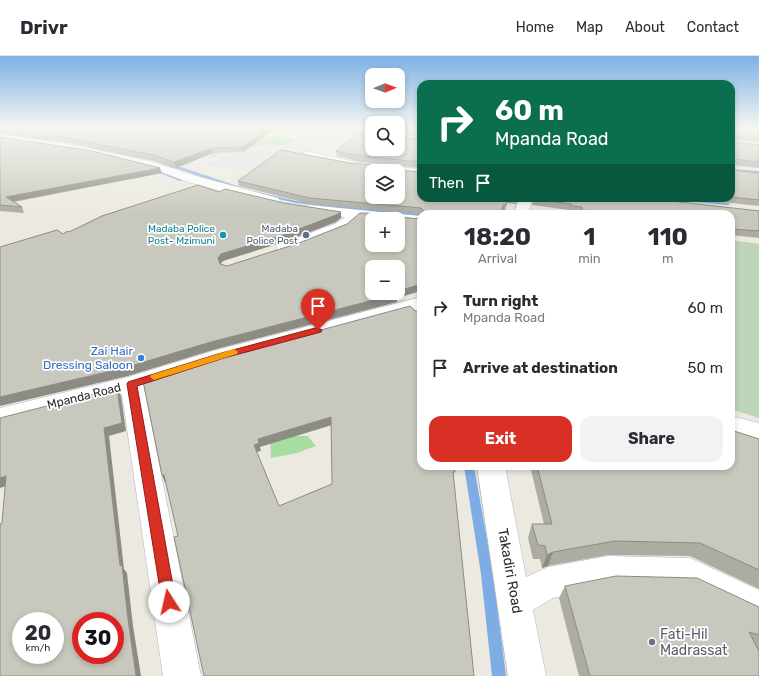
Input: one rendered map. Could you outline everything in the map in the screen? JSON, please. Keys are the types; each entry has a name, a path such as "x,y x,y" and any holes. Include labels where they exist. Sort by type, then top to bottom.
{"street":[{"path":"114,157 154,165 192,179 284,203"},
{"path":"322,157 361,166 417,173"},
{"path":"297,206 310,209 417,220"},
{"path":"272,252 342,226 358,213"},
{"name":"Mpanda Road","path":"0,417 132,384 221,356 417,304"},
{"path":"132,384 182,676"},
{"path":"735,426 759,432"},
{"name":"Takadiri Road","path":"492,470 527,676"},
{"path":"515,601 548,583 608,572 623,572 690,574 759,608"}],"shaded area":[{"path":"219,157 301,157 276,175 204,165"}],"green space":[{"path":"735,241 759,244 759,418 735,410"},
{"path":"270,428 293,436 308,436 316,446 297,453 271,458"}],"building":[{"path":"0,157 116,157 160,168 6,197 22,207 0,205"},
{"path":"159,157 188,157 174,162"},
{"path":"271,157 318,157 365,164 365,203 310,198 238,181"},
{"path":"370,157 417,157 417,162"},
{"path":"735,157 759,157 759,162 735,159"},
{"path":"735,170 759,173 759,200 735,197"},
{"path":"405,171 417,172 417,202 507,202 506,205 503,205 502,210 423,210 421,208 377,204 405,204"},
{"path":"198,185 219,192 225,189 284,203 341,212 286,234 221,254 218,258 220,264 227,266 299,243 347,224 360,213 365,213 365,252 405,252 405,218 417,219 417,285 405,289 405,260 365,260 365,300 374,300 211,342 124,368 0,397 0,247 57,230 63,234 68,231 69,232 102,216"},
{"path":"556,202 680,202 759,211 759,231 735,229 735,210 582,210 582,207 571,206 571,204"},
{"path":"410,306 417,312 417,470 455,470 455,472 453,472 474,676 204,676 174,537 178,536 164,475 162,475 143,381 228,355","holes":["331,417 332,484 279,506 254,445 259,443 258,439"]},
{"path":"117,388 122,423 104,428 120,566 122,565 136,676 0,676 0,524 2,523 6,476 0,478 0,418"},
{"path":"735,431 759,439 759,570 700,543 615,541 553,552 547,555 545,546 538,545 532,524 552,524 538,470 735,470"},
{"path":"616,576 697,578 759,607 759,635 749,632 759,651 759,676 590,676 565,586"}],"waterway":[{"path":"131,157 140,160"},
{"path":"151,163 179,168 245,190 296,202 417,216"},
{"path":"151,168 182,180"},
{"path":"735,170 759,172"},
{"path":"707,202 728,204"},
{"path":"470,470 487,574 499,676"}],"slow traffic":[{"path":"154,377 234,352"}],"place":[{"name":"Madaba Police Post- Mzimuni","path":"223,235"},
{"name":"Madaba Police Post","path":"306,235"},
{"name":"Zai Hair Dressing Saloon","path":"141,358"},
{"name":"Fati-Hil Madrassat","path":"652,642"}],"route":[{"path":"169,602 132,384 221,356 318,330"}]}
